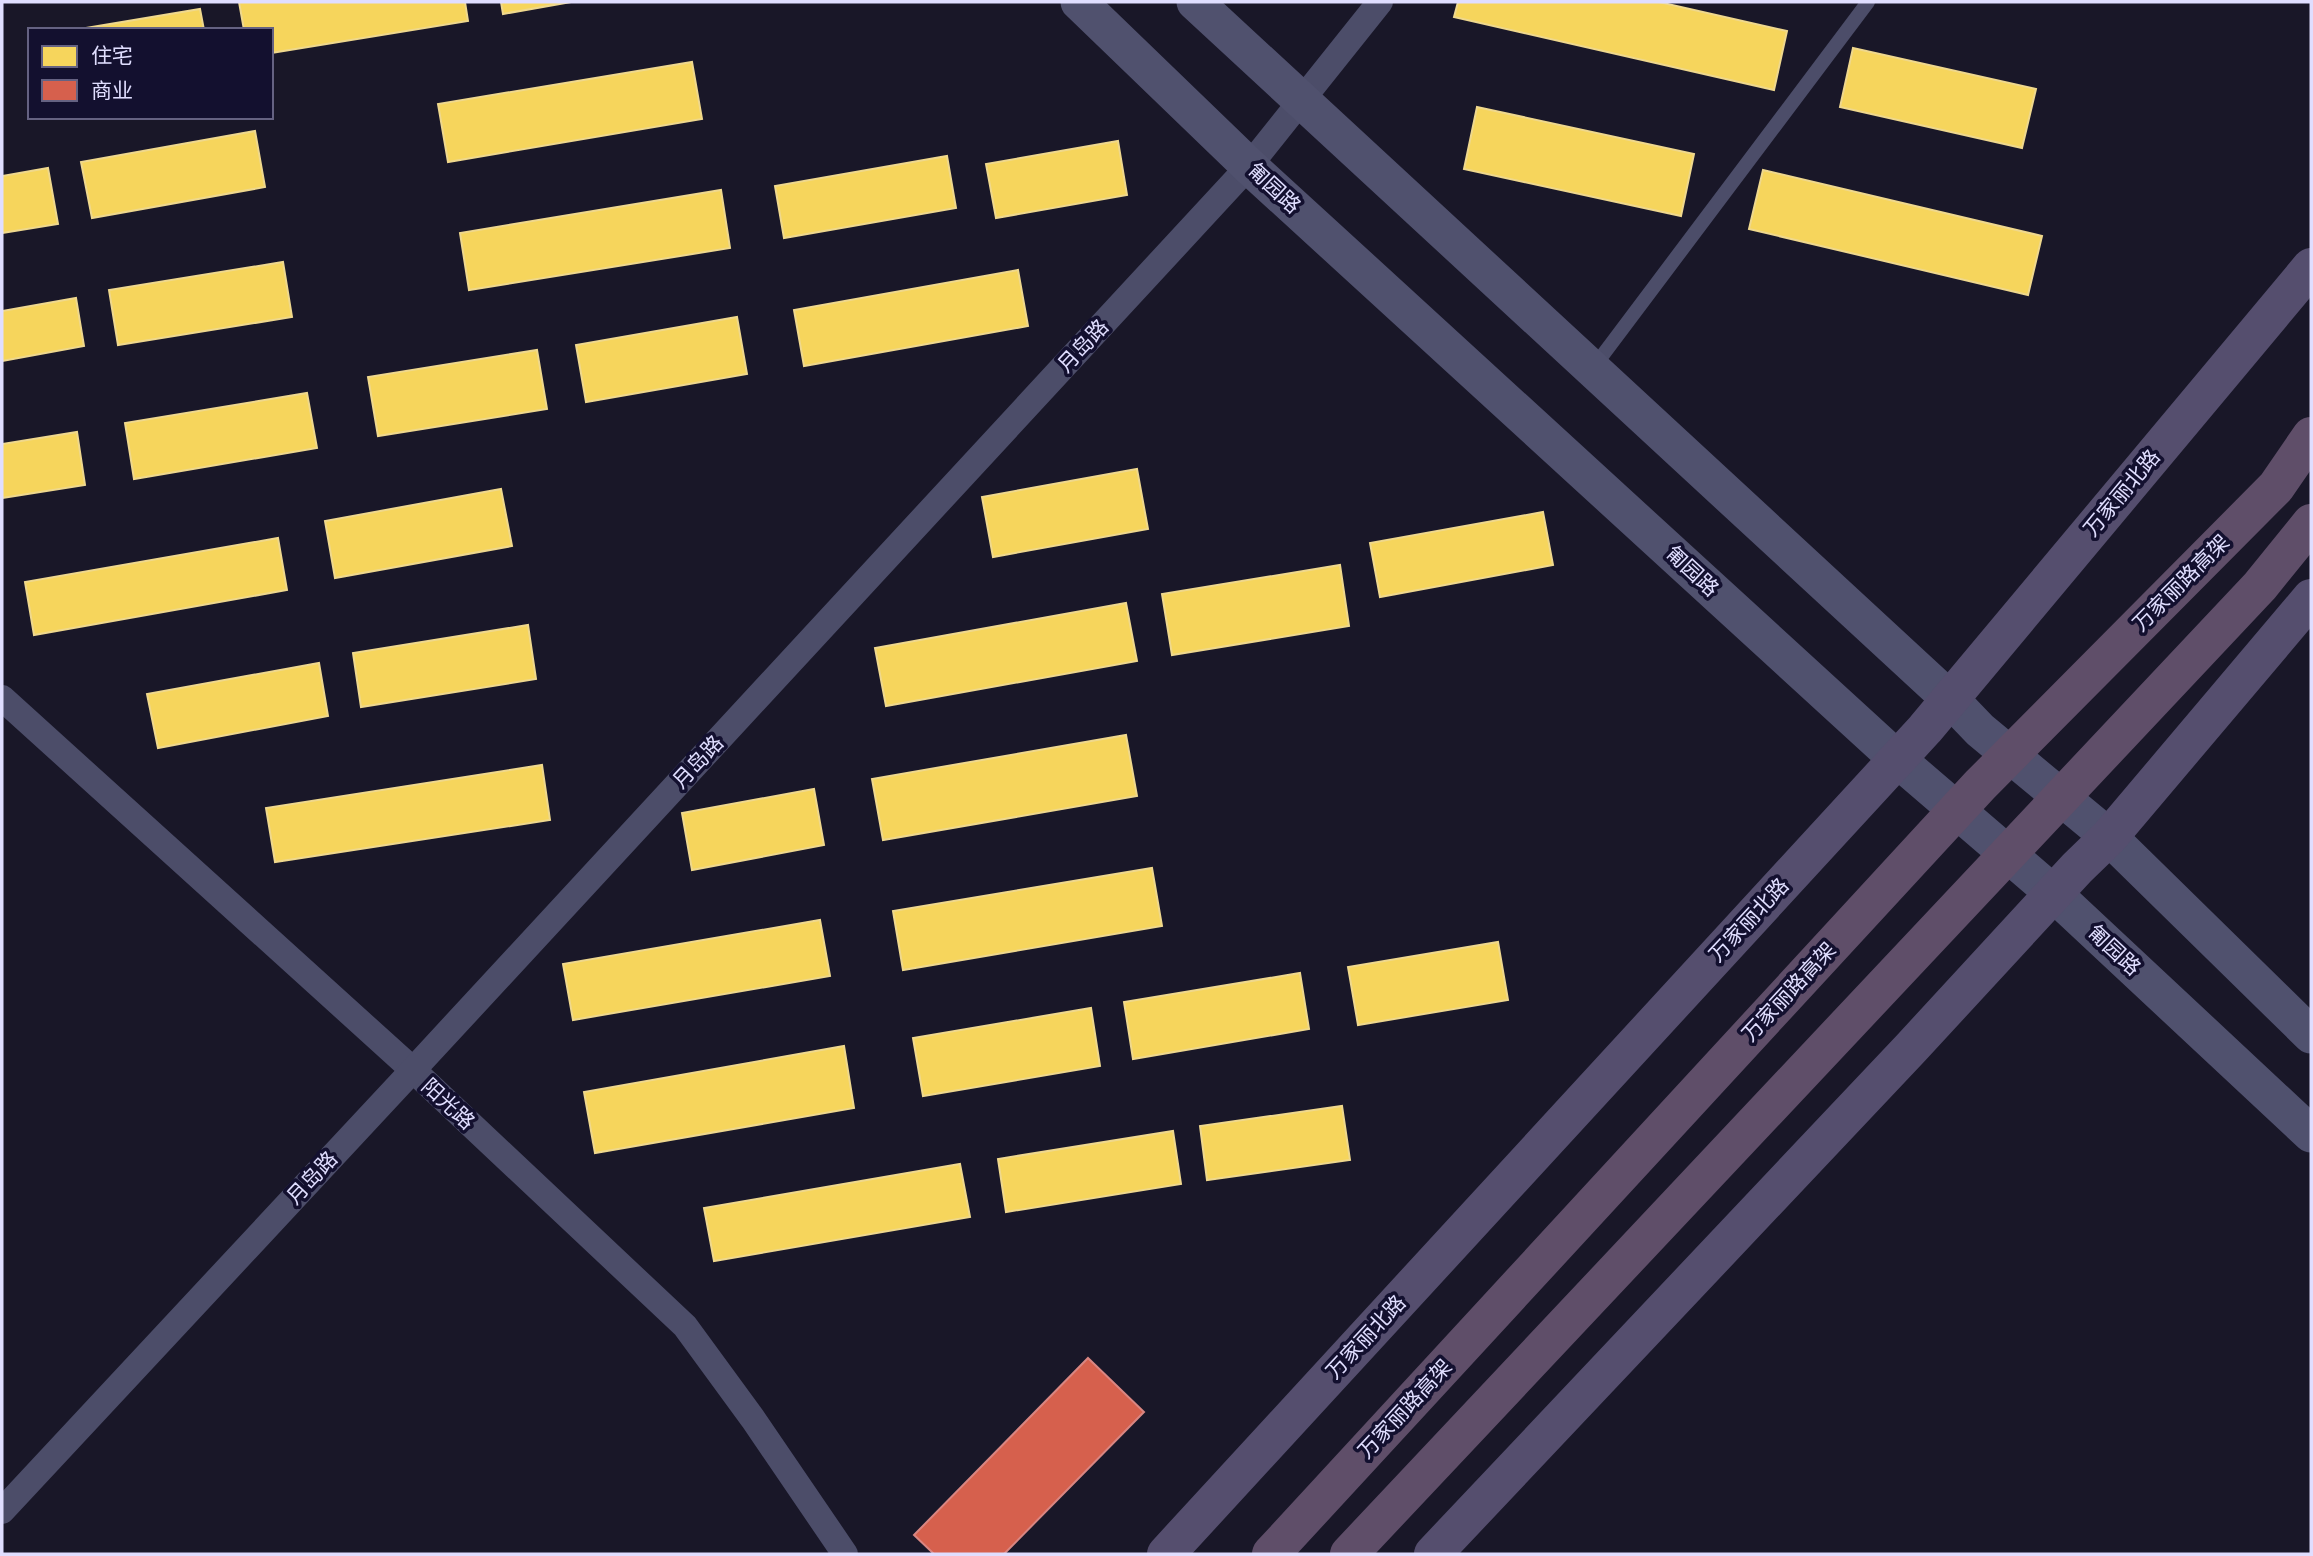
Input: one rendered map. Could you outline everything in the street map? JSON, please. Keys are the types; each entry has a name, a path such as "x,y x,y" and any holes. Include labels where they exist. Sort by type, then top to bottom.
{"highway":[{"name":"万家丽路高架","path":"1271,1554 1980,785 2276,487 2311,436"},
{"path":"1349,1554 2260,586 2311,523"}],"main road":[{"name":"匍园路","path":"1079,2 1249,166 1897,759 2053,893 2311,1133"},
{"path":"1195,2 1950,699 1980,730 2109,837 2311,1035"},
{"name":"万家丽北路","path":"1166,1554 1897,759 2311,268"},
{"path":"1433,1554 1911,1048 2053,893 2109,837 2311,598"}],"street":[{"name":"月岛路","path":"2,1511 1249,166 1380,2"},
{"name":"阳光路","path":"2,698 413,1070 685,1326 753,1419 845,1554"}],"lane":[{"path":"1593,368 1868,2"}],"building: 住宅":[{"path":"239,2 465,2 468,21 273,53 273,28 244,28"},
{"path":"501,2 571,2 503,14"},
{"path":"1458,2 1659,2 1787,31 1774,90 1454,17"},
{"path":"200,9 204,28 86,28"},
{"path":"1853,48 2036,89 2022,148 1840,107"},
{"path":"692,62 702,119 448,162 438,104"},
{"path":"1477,107 1694,154 1681,216 1464,169"},
{"path":"255,131 265,187 92,218 81,162"},
{"path":"1118,141 1127,195 996,218 986,164"},
{"path":"947,156 956,208 784,238 775,186"},
{"path":"48,168 58,224 2,233 2,176"},
{"path":"1763,170 2042,236 2028,295 1749,229"},
{"path":"721,190 730,248 469,290 460,233"},
{"path":"283,262 292,317 118,345 109,290"},
{"path":"1018,270 1028,326 804,366 794,310"},
{"path":"76,298 84,346 2,361 2,311"},
{"path":"737,317 747,374 586,402 576,345"},
{"path":"537,350 547,409 378,436 368,377"},
{"path":"307,393 317,448 134,479 125,423"},
{"path":"77,432 85,485 2,498 2,444"},
{"path":"1137,469 1148,529 993,557 982,497"},
{"path":"501,489 512,546 335,578 325,521"},
{"path":"1543,512 1553,565 1380,597 1370,543"},
{"path":"278,538 287,590 34,635 25,582"},
{"path":"1340,565 1349,626 1172,655 1162,594"},
{"path":"1126,603 1137,661 886,706 875,648"},
{"path":"528,625 536,679 361,707 353,653"},
{"path":"319,663 328,716 158,748 147,694"},
{"path":"1126,735 1137,796 883,840 872,779"},
{"path":"542,765 550,820 275,862 266,808"},
{"path":"814,789 824,845 692,870 682,813"},
{"path":"1152,868 1162,926 903,970 893,911"},
{"path":"820,920 830,976 573,1020 563,964"},
{"path":"1498,942 1508,1000 1358,1025 1348,967"},
{"path":"1300,973 1309,1029 1133,1059 1124,1002"},
{"path":"1091,1008 1100,1066 923,1096 913,1038"},
{"path":"844,1046 854,1108 595,1153 584,1092"},
{"path":"1342,1106 1350,1160 1207,1180 1200,1126"},
{"path":"1173,1131 1181,1184 1006,1212 998,1159"},
{"path":"960,1164 970,1217 714,1261 704,1208"}],"building: 商业":[{"path":"1088,1358 1144,1412 1004,1554 934,1554 914,1535"}]}
